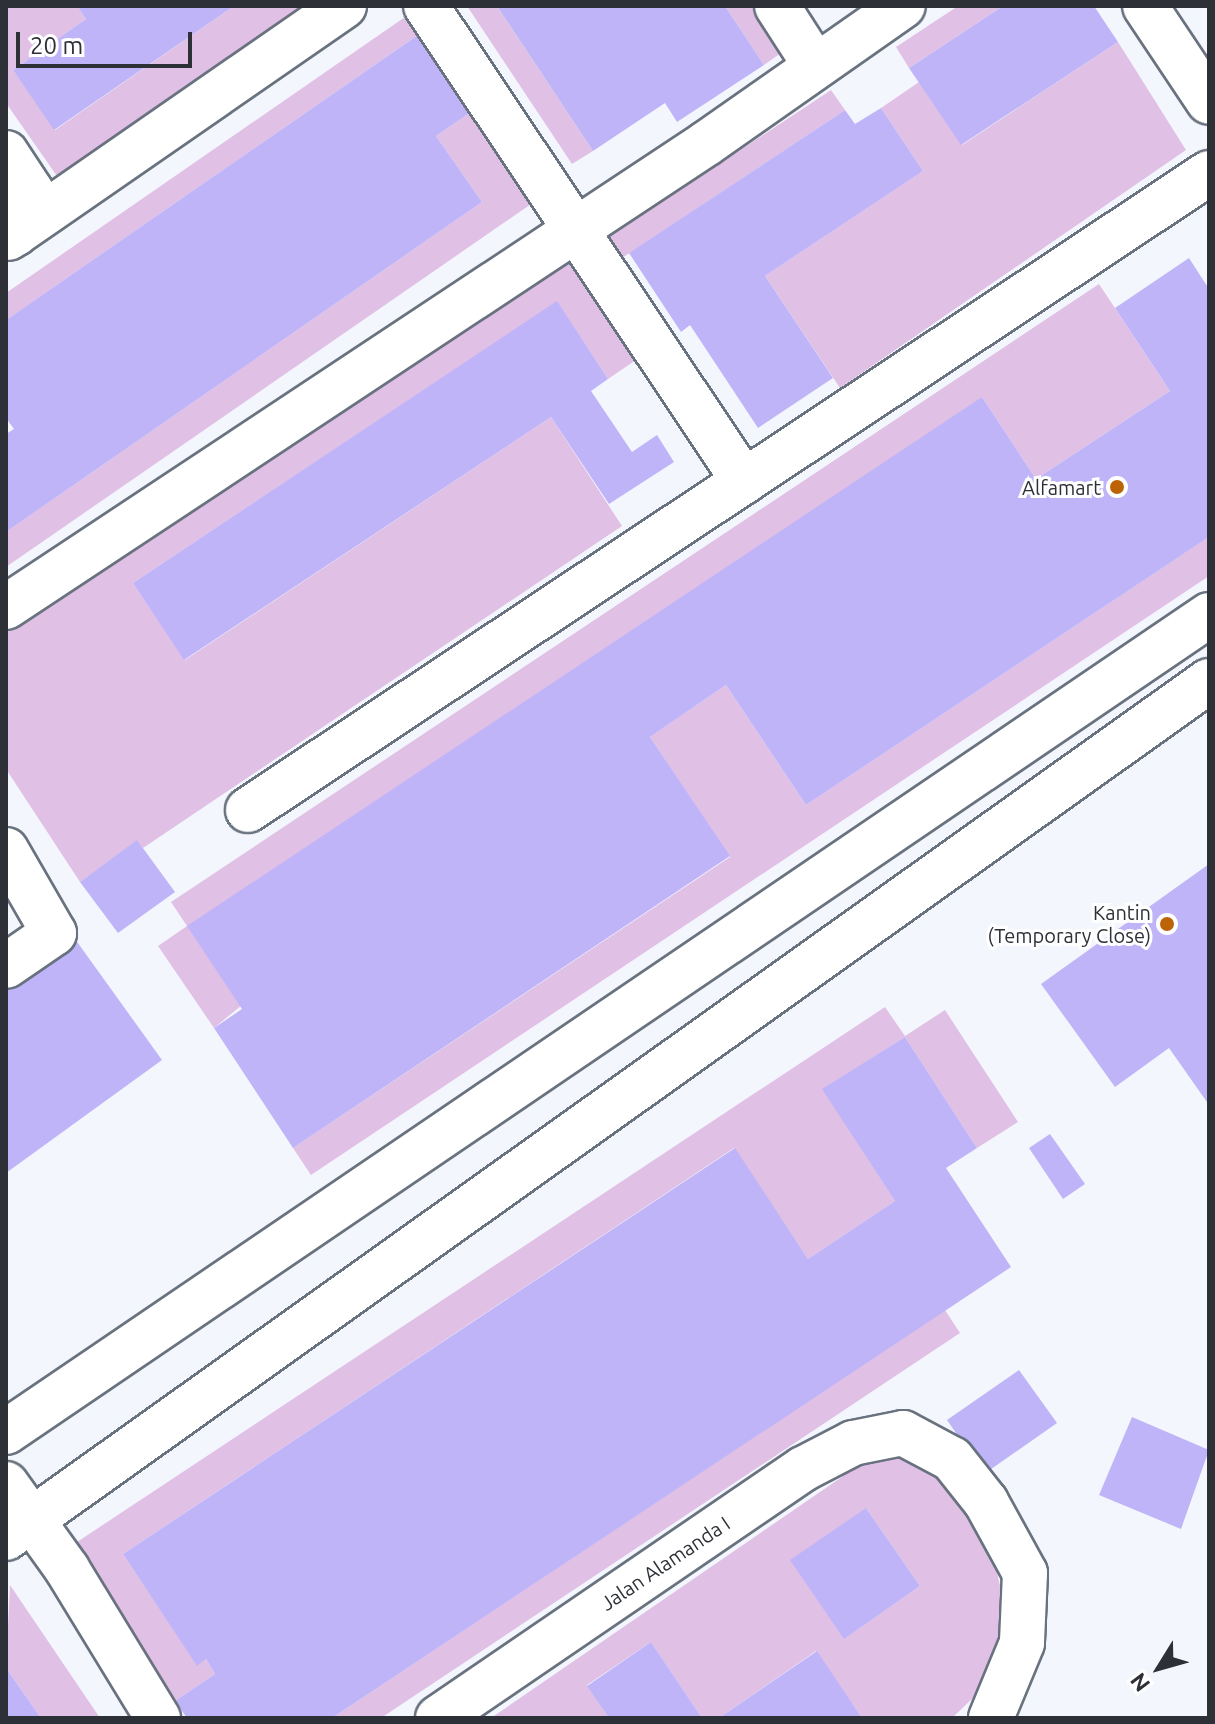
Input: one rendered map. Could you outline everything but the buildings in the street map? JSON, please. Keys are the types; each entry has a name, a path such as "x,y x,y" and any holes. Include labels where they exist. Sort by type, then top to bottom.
{"street":[{"path":"11,236 344,6"},
{"path":"426,6 744,481"},
{"path":"777,6 815,65"},
{"path":"6,607 903,6"},
{"path":"1145,6 1209,102"},
{"path":"6,153 31,191 11,236"},
{"path":"248,810 1209,173"},
{"path":"6,1432 1209,615"},
{"path":"19,1530 1209,681"},
{"path":"6,851 54,933 6,966"},
{"name":"Jalan Alamanda I","path":"438,1718 803,1469 853,1443 903,1433 952,1459 986,1502 1025,1573 1022,1643 991,1718"},
{"path":"6,1484 19,1530 158,1718"}],"shaded area":[{"path":"6,6 77,6 86,19 13,70 55,130 234,6 352,6 73,199 6,103"},
{"path":"467,6 497,6 593,151 572,164"},
{"path":"725,6 751,6 781,53 764,65"},
{"path":"958,6 1003,6 909,68 896,47"},
{"path":"405,17 418,35 6,320 6,293"},
{"path":"1118,42 1186,150 840,388 765,276 923,171 881,108 919,82 962,145"},
{"path":"831,90 845,110 619,260 606,239"},
{"path":"471,112 534,202 6,567 6,532 482,202 436,136"},
{"path":"566,254 636,360 608,379 557,302 133,583 185,660 551,417 622,526 143,848 137,841 80,882 6,769 6,627"},
{"path":"1099,284 1170,391 1036,479 982,397 214,1028 158,946 187,926 171,902"},
{"path":"1209,537 1209,576 311,1175 293,1148 730,857 650,737 726,685 806,805"},
{"path":"885,1007 905,1036 945,1010 1018,1122 977,1148 905,1037 823,1089 895,1201 808,1259 734,1148 123,1554 197,1665 206,1659 215,1674 175,1701 71,1546"},
{"path":"945,1310 960,1333 381,1718 332,1718"},
{"path":"897,1451 934,1467 972,1513 995,1563 1004,1604 1001,1635 973,1698 952,1718 862,1718 816,1651 719,1718 702,1718 651,1642 587,1685 609,1718 491,1718 852,1470","holes":["866,1508 920,1586 845,1638"]},
{"path":"10,1585 100,1718 41,1718 6,1668"}],"place":[{"name":"Alfamart","path":"1117,487"},
{"name":"Kantin (Temporary Close)","path":"1167,924"}]}
